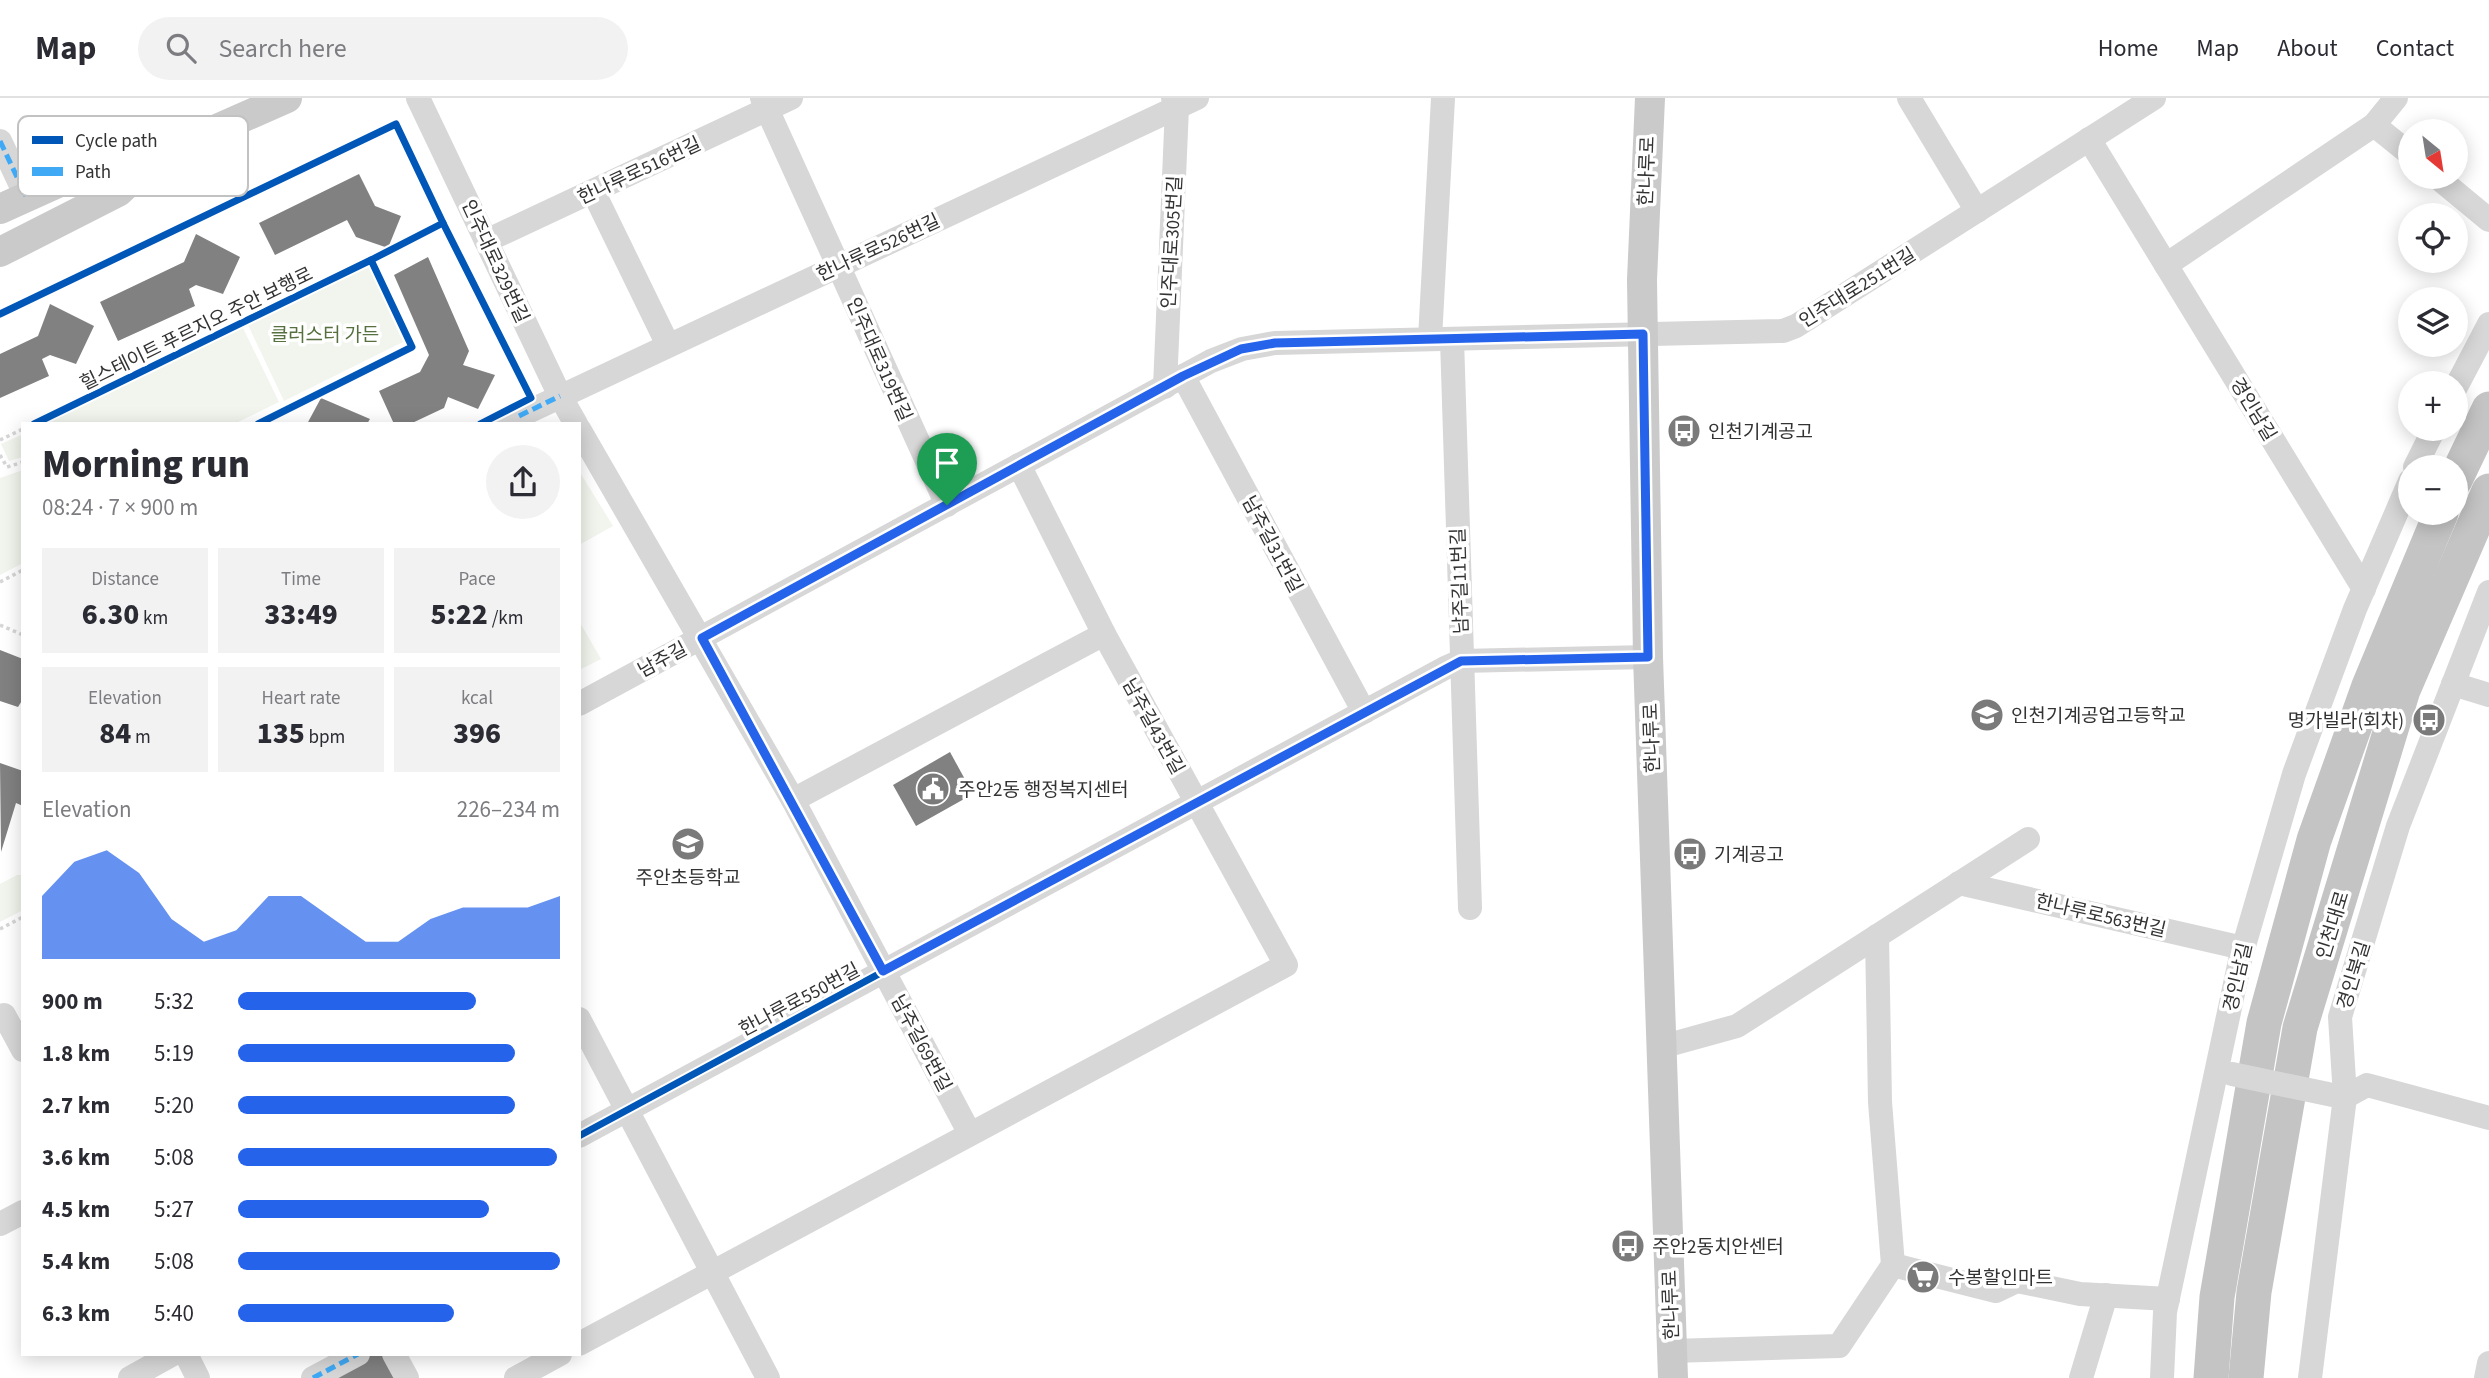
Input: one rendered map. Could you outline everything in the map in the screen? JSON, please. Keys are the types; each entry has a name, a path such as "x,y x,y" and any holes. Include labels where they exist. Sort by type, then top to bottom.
{"highway":[{"path":"2467,455 2489,408"},
{"name":"인천대로","path":"2246,1378 2254,1292 2300,1028 2403,690 2489,491"},
{"name":"인천대로","path":"2211,1378 2217,1297 2267,1010 2314,840 2369,686 2436,525"}],"main road":[{"path":"246,116 287,98"},
{"name":"한나루로","path":"1650,98 1642,280 1648,657 1672,1364"},
{"path":"0,252 110,196"}],"street":[{"name":"인주대로329번길","path":"418,98 575,422"},
{"name":"한나루로516번길","path":"486,242 765,104 791,98"},
{"name":"남주길11번길","path":"1443,98 1441,339 1461,661 1470,908"},
{"path":"1909,98 1977,211"},
{"name":"인주대로251번길","path":"1643,334 1783,331 1796,326 2154,98"},
{"path":"2166,265 2374,125 2396,98"},
{"name":"한나루로526번길","path":"506,422 1182,101"},
{"name":"인주대로305번길","path":"1174,382 1182,101"},
{"name":"인주대로319번길","path":"765,104 947,505"},
{"path":"2374,125 2398,144"},
{"name":"경인남길","path":"2089,139 2364,589"},
{"path":"0,141 13,202"},
{"path":"2452,189 2489,220"},
{"path":"593,191 668,345"},
{"path":"2464,371 2489,324"},
{"name":"남주길","path":"581,703 1019,465 1241,349 1275,343 1643,334"},
{"name":"남주길31번길","path":"1174,382 1364,712"},
{"path":"581,432 702,638"},
{"name":"남주길43번길","path":"970,1134 1286,964 1104,634 1019,465"},
{"name":"경인남길","path":"2162,1378 2168,1299 2224,1072 2243,948 2294,774 2364,589 2398,509"},
{"name":"경인북길","path":"2310,1378 2336,1096 2340,1017 2398,826 2489,592"},
{"path":"793,800 1104,634"},
{"name":"남주길69번길","path":"702,638 793,800 970,1134"},
{"name":"한나루로550번길","path":"581,1135 1461,661 1648,657"},
{"path":"2453,684 2489,695"},
{"path":"1661,1047 1737,1026 2028,839"},
{"name":"한나루로563번길","path":"1959,883 2243,948"},
{"path":"1672,1364 1839,1346 1893,1265 1881,1119 1877,936"},
{"path":"9,1013 21,1045"},
{"path":"581,1023 768,1378"},
{"path":"2224,1072 2336,1096 2367,1084 2489,1118"},
{"path":"581,1343 970,1134"},
{"path":"0,1224 21,1213"},
{"path":"1893,1265 1996,1291 2017,1281 2106,1295 2168,1299"},
{"path":"2081,1378 2106,1295"},
{"path":"130,1378 169,1356"},
{"path":"187,1356 198,1378"},
{"path":"313,1378 354,1356"},
{"path":"395,1356 407,1378"},
{"path":"516,1378 556,1356"},
{"path":"2486,1378 2489,1363"}],"path":[{"path":"248,195 396,124 531,398"},
{"path":"0,313 245,196"},
{"path":"262,422 412,347 371,260"},
{"path":"0,440 21,430"},
{"path":"0,455 7,467"},
{"path":"0,471 21,463"},
{"path":"0,582 21,571"},
{"path":"0,625 21,634"},
{"path":"0,929 21,918"}],"green space":[{"name":"클러스터 가든","path":"369,267 403,342 284,401 248,325"},
{"path":"243,328 279,402 238,422 46,422"},
{"path":"21,435 21,458 9,461 1,444"},
{"path":"21,471 21,564 0,575 0,478"},
{"path":"581,474 613,526 581,544"},
{"path":"581,624 601,659 581,669"},
{"path":"21,875 21,911 0,922 0,884"}],"building":[{"path":"359,174 375,206 401,216 388,248 356,237 347,220 275,255 259,223"},
{"path":"196,234 240,257 223,294 196,285 189,289 195,306 118,341 100,302 184,262"},
{"path":"428,257 469,351 463,365 495,375 478,409 448,397 444,408 414,422 393,422 379,391 420,372 429,355 394,275"},
{"path":"50,304 94,326 76,364 50,355 42,359 49,376 0,398 0,354 38,336"},
{"path":"321,398 370,419 368,422 308,422"},
{"path":"0,650 21,658 21,702 18,707 0,701"},
{"name":"주안2동 행정복지센터","path":"950,752 973,794 916,826 893,785"},
{"path":"0,763 21,770 21,805 16,803 1,852"},
{"path":"354,1356 395,1356 407,1378 313,1378"}],"marked path":[{"path":"0,141 18,179"},
{"path":"519,416 560,396"},
{"path":"313,1378 354,1356"}],"cycle path":[{"path":"248,195 396,124 443,223 371,260"},
{"path":"0,314 246,196"},
{"path":"443,223 531,398 484,422"},
{"name":"힐스테이트 푸르지오 주안 보행로","path":"38,422 371,260 412,347 262,422"},
{"path":"581,1135 1445,668 1461,661 1648,657"}],"place":[{"name":"인천기계공고","path":"1684,431"},
{"name":"인천기계공업고등학교","path":"1987,715"},
{"name":"명가빌라(회차)","path":"2429,720"},
{"name":"주안2동 행정복지센터","path":"933,789"},
{"name":"주안초등학교","path":"688,844"},
{"name":"기계공고","path":"1690,854"},
{"name":"주안2동치안센터","path":"1628,1246"},
{"name":"수봉할인마트","path":"1923,1277"}],"route":[{"path":"1643,334 1648,657 1461,661 883,971 793,800 702,638 947,505 1211,362 1241,349 1275,343 1643,334"}]}
